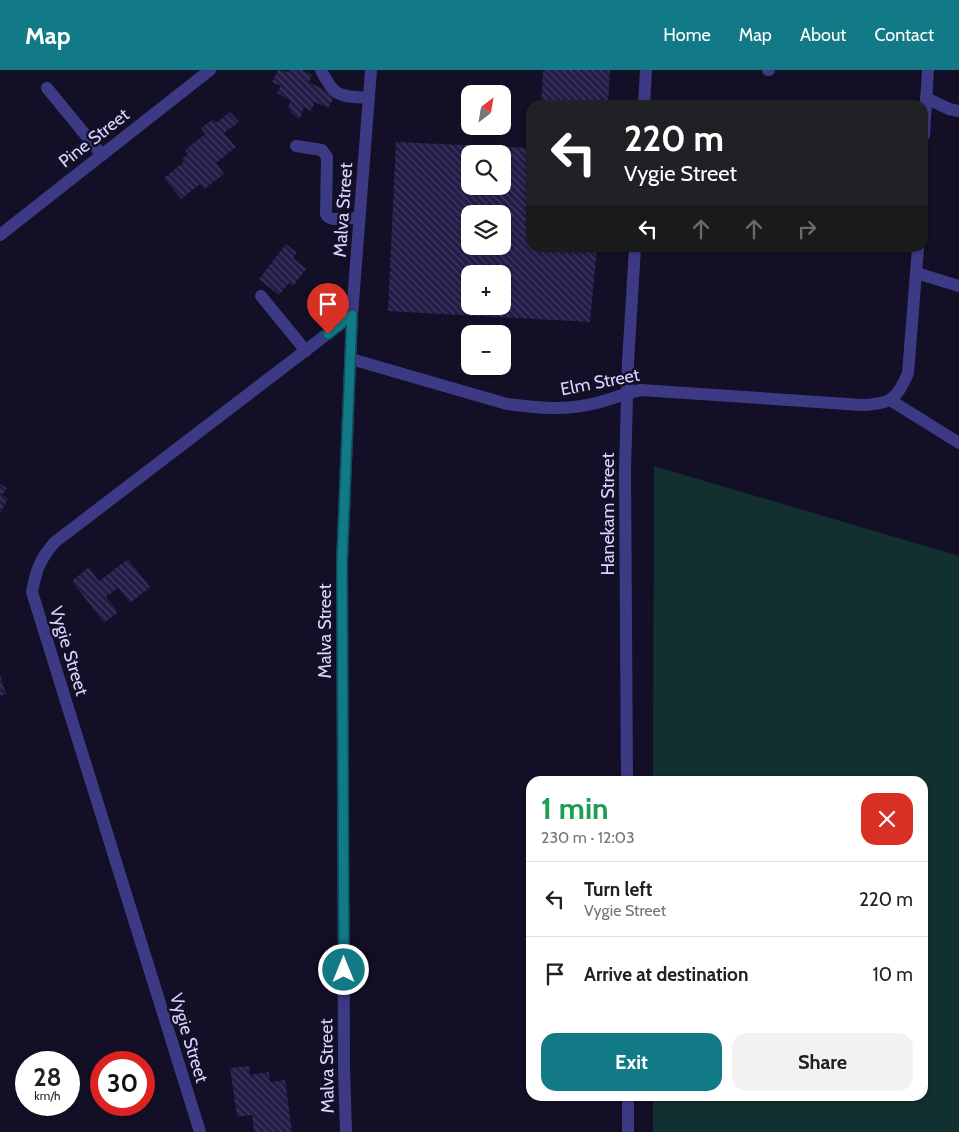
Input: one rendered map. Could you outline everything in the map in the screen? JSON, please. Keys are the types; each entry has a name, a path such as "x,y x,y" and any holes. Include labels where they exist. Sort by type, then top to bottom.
{"street":[{"path":"321,70 337,94 369,98"},
{"name":"Malva Street","path":"346,1132 344,1068 342,562 352,315 371,70"},
{"path":"644,100 646,70"},
{"path":"928,70 926,98 959,111"},
{"name":"Pine Street","path":"0,235 208,71"},
{"path":"47,88 102,155"},
{"path":"296,146 322,150 327,157 326,214 328,217 359,218"},
{"name":"Hanekam Street","path":"627,776 625,470 628,362 635,252"},
{"path":"918,252 908,373 902,389 890,400 959,443"},
{"path":"916,273 959,286"},
{"path":"261,296 306,350"},
{"name":"Vygie Street","path":"200,1132 32,592 36,570 54,542 352,315"},
{"name":"Elm Street","path":"351,359 507,404 559,409 595,404 641,390 862,405 885,403 890,400"},
{"path":"628,1101 628,1132"}],"green space":[{"path":"654,466 959,556 959,1132 653,1132 653,1101 928,1101 928,776 653,776"}],"building":[{"path":"278,70 288,72 289,70 303,70 312,75 309,82 335,95 328,108 315,102 311,111 304,107 300,119 292,114 288,107 291,101 277,93 281,86 272,82"},
{"path":"543,70 610,70 608,100 541,100"},
{"path":"230,112 239,122 224,133 236,147 216,163 224,174 204,189 200,184 181,199 164,178 184,162 182,159 188,154 185,150 205,134 201,128 213,119 216,123"},
{"path":"396,142 464,145 461,145 461,195 511,195 511,147 526,148 526,252 597,252 590,322 461,315 511,315 511,265 461,265 461,315 388,311"},
{"path":"286,244 297,253 293,258 306,269 293,286 289,283 279,295 259,279"},
{"path":"0,484 7,488 2,495 8,499 0,513"},
{"path":"128,559 150,587 130,603 118,588 106,597 118,612 104,623 72,581 89,567 99,581"},
{"path":"0,675 6,694 0,696"},
{"path":"249,1066 250,1075 269,1072 270,1082 285,1080 292,1132 254,1132 252,1115 237,1117 230,1068"}],"route":[{"path":"328,334 352,315 342,562 344,970"}]}
